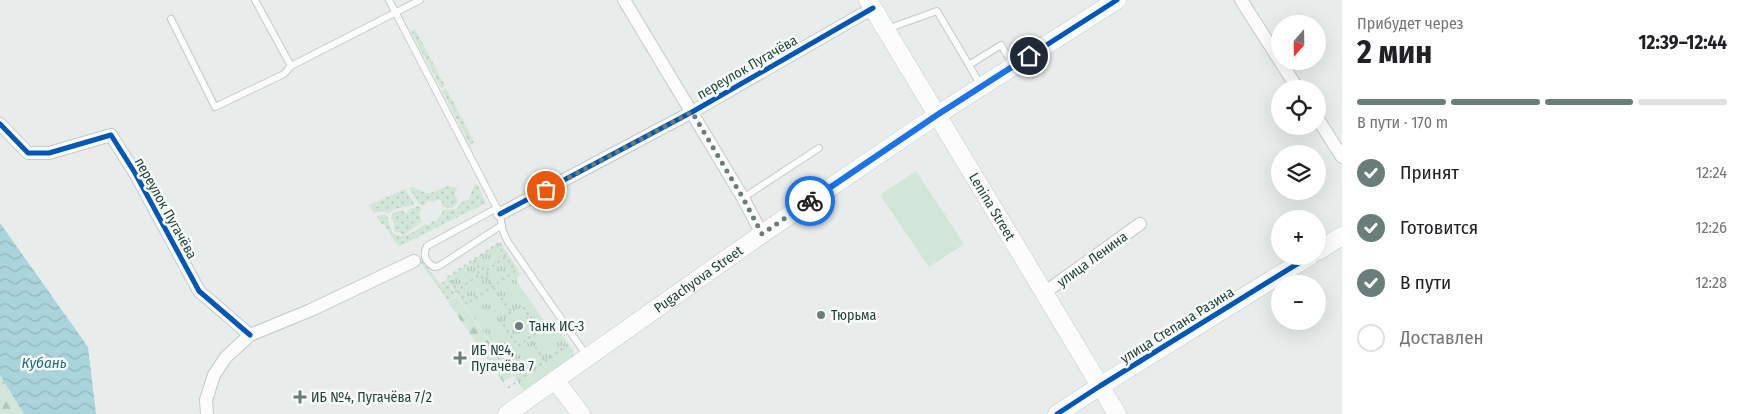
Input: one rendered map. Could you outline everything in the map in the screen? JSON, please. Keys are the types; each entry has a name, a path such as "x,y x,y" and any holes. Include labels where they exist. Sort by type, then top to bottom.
{"main road":[{"name":"Pugachyova Street","path":"507,414 762,234 937,115 1117,0"},
{"name":"Lenina Street","path":"870,4 1117,414"},
{"path":"1326,247 1342,236"},
{"name":"улица Степана Разина","path":"1057,414 1295,265"},
{"path":"555,380 581,414"}],"street":[{"path":"624,0 743,198 762,234"},
{"path":"1240,0 1292,80"},
{"name":"переулок Пугачёва","path":"499,216 692,112 870,4"},
{"name":"переулок Пугачёва","path":"0,124 28,153 48,153 111,135 135,173 199,291 250,335"},
{"path":"1326,132 1342,157"},
{"name":"улица Ленина","path":"1044,294 1140,224"},
{"path":"207,414 206,400 214,375 226,357 250,335 319,307 414,261"}],"lane":[{"path":"255,0 291,66"},
{"path":"389,0 499,216 508,242 587,357"},
{"path":"171,19 215,107 284,74 291,66 396,14 420,0"},
{"path":"886,30 936,11 981,87"},
{"path":"969,65 1001,45 1014,66"},
{"path":"743,198 820,148"},
{"path":"499,216 439,266 434,267 430,265 424,256 427,246 499,216"}],"path":[{"path":"497,244 507,256 515,271 466,304 448,277 497,244"},
{"path":"507,256 487,270 486,276 511,312"},
{"path":"456,291 479,275 480,269 474,260"},
{"path":"480,269 484,268 487,270"},
{"path":"479,275 482,277 486,276"},
{"path":"522,305 539,331 518,346 500,320 511,312 522,305"},
{"path":"529,338 545,361"},
{"path":"508,388 569,344"}],"green space":[{"path":"415,29 445,86 441,88 411,31"},
{"path":"446,88 474,142 470,145 442,90"},
{"path":"916,171 964,244 929,267 880,195"},
{"path":"477,184 486,203 398,247 377,216 385,214 392,233 405,236 425,224 429,225 436,221 443,210 457,209 460,203 469,199 474,185"},
{"path":"447,186 457,188 455,194 458,202 452,208 443,207 442,201 437,199 435,202 427,201 424,206 419,204 409,188 413,187 430,193"},
{"path":"405,189 415,205 398,208 389,213 383,211 374,213 369,205"},
{"path":"418,206 422,208 419,213 422,222 404,235 394,231 394,223 391,218 393,213 400,210 407,214 409,209"},
{"path":"500,242 521,274 516,280 551,331 558,328 574,352 572,359 525,392 446,279"},
{"path":"421,258 440,284 446,280 456,296 448,301 418,259"},
{"path":"457,296 513,376 503,382 448,302"},
{"path":"0,375 24,414 0,414"}],"water":[{"name":"Кубань","path":"0,223 88,347 96,414 24,414 0,375"}],"cycle path":[{"path":"937,115 1117,0"},
{"path":"500,214 692,112 873,8"},
{"path":"0,124 28,153 49,153 111,135 135,173 199,291 250,335"},
{"path":"1057,414 1295,265"}],"way so far":[{"path":"546,190 692,112 762,234 810,201"}],"place":[{"name":"Тюрьма","path":"821,315"},
{"name":"Танк ИС-3","path":"519,326"},
{"name":"ИБ №4, Пугачёва 7","path":"460,358"},
{"name":"ИБ №4, Пугачёва 7/2","path":"300,397"}],"route":[{"path":"810,201 937,115 1029,56"}]}
